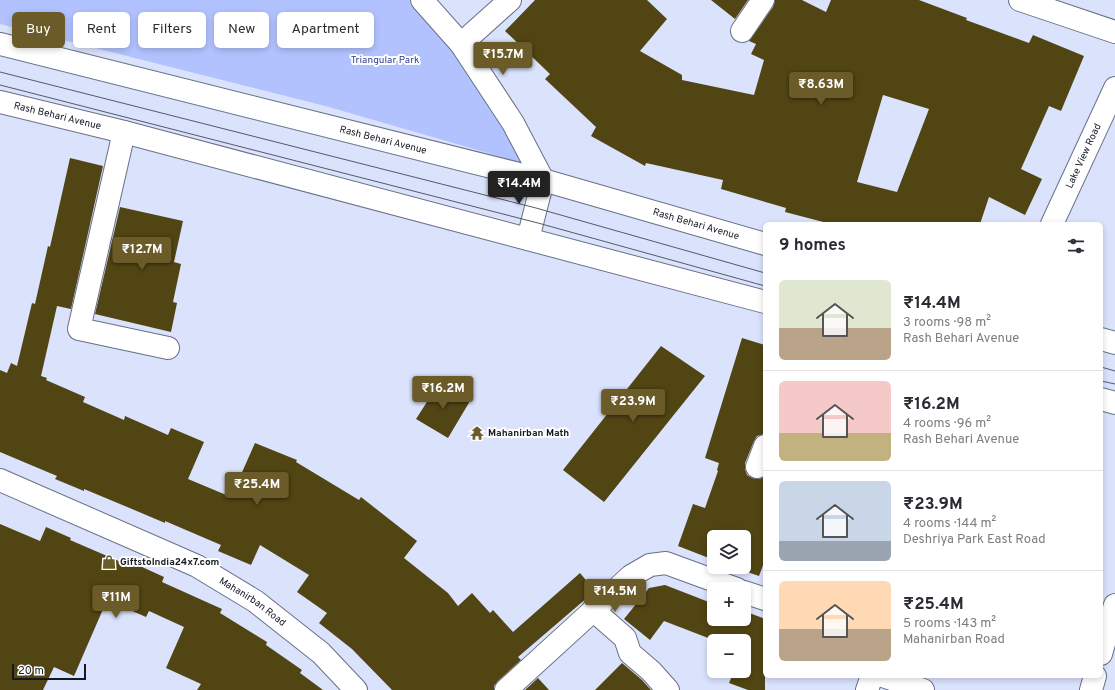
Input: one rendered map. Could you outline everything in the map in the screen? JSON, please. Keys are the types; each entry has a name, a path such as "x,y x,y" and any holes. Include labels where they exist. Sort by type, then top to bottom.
{"street":[{"path":"422,0 461,44 513,123 543,180 528,239"},
{"path":"461,44 510,0"},
{"path":"742,31 763,0"},
{"path":"1020,0 1115,32"},
{"name":"Rash Behari Avenue","path":"0,44 543,180 763,243"},
{"name":"Lake View Road","path":"1053,222 1115,88"},
{"name":"Rash Behari Avenue","path":"0,102 124,132 763,301"},
{"path":"124,132 79,329 168,348"},
{"path":"1103,340 1115,343"},
{"path":"1103,400 1115,403"},
{"path":"757,467 763,451"},
{"name":"Mahanirban Road","path":"0,480 196,566 254,601 267,611 321,653 356,690"},
{"path":"506,690 631,576 650,565 666,563 718,582"},
{"path":"751,594 763,598"},
{"path":"1103,647 1115,605"},
{"path":"593,610 625,638 630,653 651,671 668,690"},
{"path":"867,690 871,678"},
{"path":"889,678 923,690"},
{"path":"1091,690 1094,678"}],"green space":[{"name":"Triangular Park","path":"0,0 413,0 454,48 511,134 522,163 329,107 95,48 130,48 130,12 73,12 73,42 65,40 65,12 12,12 12,27 0,24"}],"building":[{"path":"535,0 647,0 667,19 640,51 682,75 682,80 754,95 764,60 751,54 756,44 749,41 773,7 775,0 802,0 826,12 831,0 919,0 967,18 966,20 1029,43 1033,35 1084,56 1061,111 1049,106 1021,169 1042,179 1025,215 989,197 981,222 823,222 785,212 786,208 721,189 723,180 646,163 645,166 591,136 596,127 545,79 550,74 505,31","holes":["883,95 929,109 897,192 857,182"]},
{"path":"711,0 748,0 735,19"},
{"path":"70,158 103,166 71,309 57,306 41,376 47,378 46,380 85,397 83,402 124,420 125,416 168,435 171,428 204,442 188,479 231,497 255,443 297,460 296,462 359,500 361,497 417,541 404,558 448,593 458,606 472,593 490,613 493,610 513,632 580,573 595,591 518,657 521,660 498,681 494,686 494,690 392,690 352,649 319,623 327,613 297,592 309,575 260,545 251,565 218,551 221,545 165,521 165,523 84,489 84,491 55,479 57,476 0,452 0,370 7,373 11,363 17,366 32,303 35,304 48,246 50,247"},
{"path":"120,207 183,221 174,262 181,264 173,302 177,303 171,332 95,314"},
{"path":"742,338 763,344 763,434 757,436 745,463 747,475 752,478 759,479 763,478 763,565 759,576 751,573 751,530 707,530 707,557 678,546 693,504 705,508 718,471 719,463 705,458"},
{"path":"661,346 705,376 604,502 563,470"},
{"path":"441,380 470,401 448,438 416,419"},
{"path":"0,524 40,541 46,527 71,538 70,540 128,565 129,561 164,577 162,582 222,609 220,613 267,642 266,645 302,670 300,673 323,690 197,690 201,684 166,668 184,627 149,611 146,617 107,600 74,676 54,667 43,690 0,690"},
{"path":"665,585 707,601 707,626 751,626 751,614 763,618 763,678 765,678 765,690 748,690 729,683 731,678 751,678 751,634 707,634 707,638 664,621 650,640 624,619 649,588"},
{"path":"622,663 642,680 651,690 595,690"},
{"path":"538,678 549,690 525,690"}],"tram line":[{"path":"0,72 536,208 763,272"},
{"path":"0,85 538,223 763,285"},
{"path":"1103,368 1115,371"},
{"path":"1103,381 1115,384"}],"place":[{"name":"Mahanirban Math","path":"477,433"},
{"name":"GiftstoIndia24x7.com","path":"109,562"}]}
